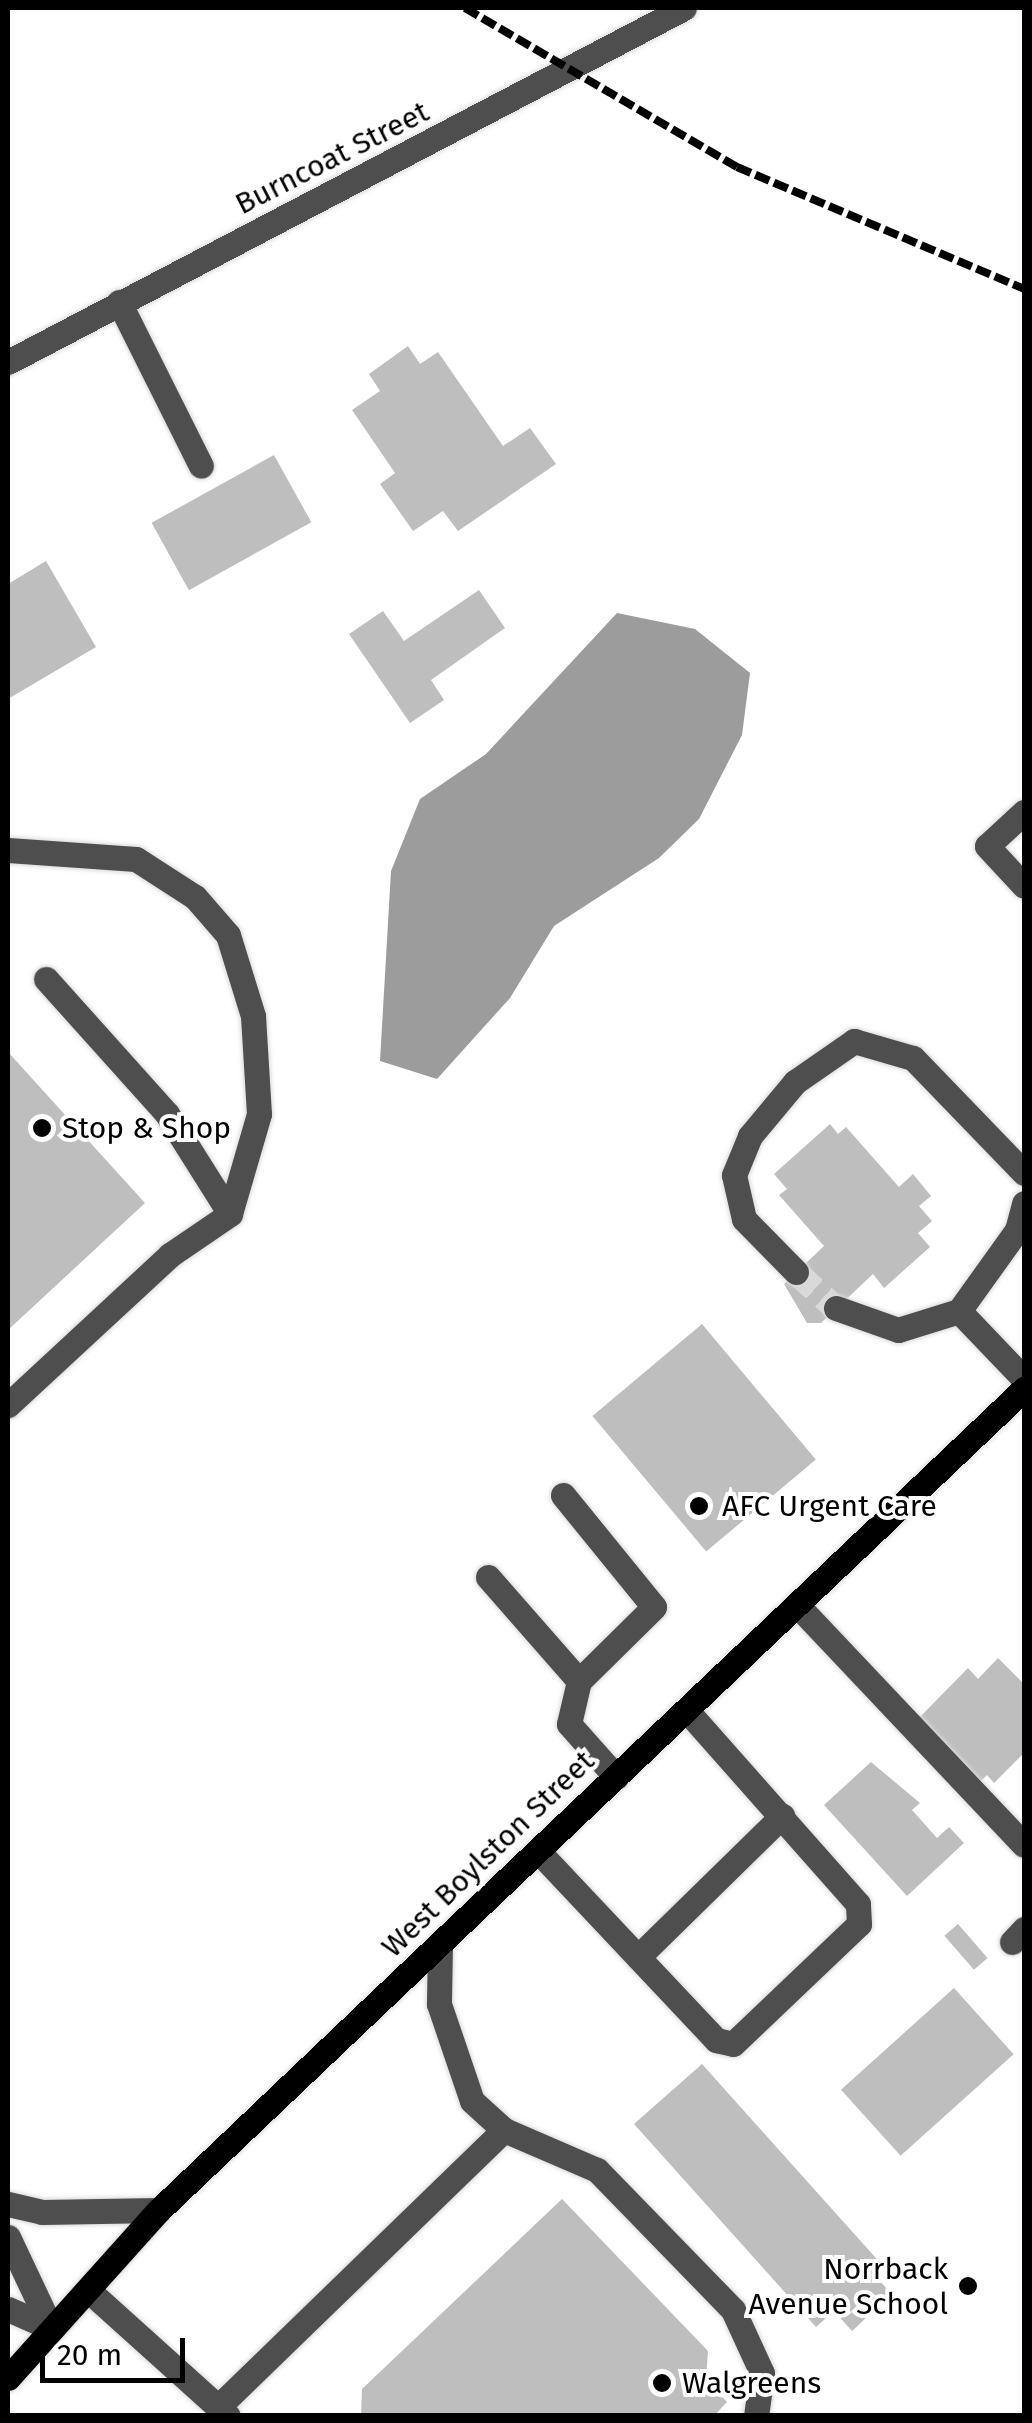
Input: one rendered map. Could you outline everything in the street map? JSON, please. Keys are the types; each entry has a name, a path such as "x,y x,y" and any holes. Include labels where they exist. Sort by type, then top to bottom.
{"main road":[{"name":"West Boylston Street","path":"8,2378 159,2210 1024,1389"}],"street":[{"name":"Burncoat Street","path":"8,362 684,8"},
{"path":"119,302 201,466"},
{"path":"1024,812 987,846 1024,886"},
{"path":"8,850 136,859 195,896 228,935 253,1016 259,1114 230,1214 170,1255 8,1406"},
{"path":"46,979 168,1114 230,1214"},
{"path":"796,1272 744,1220 734,1175 750,1136 795,1082 854,1041 913,1058 1024,1173"},
{"path":"836,1308 898,1330 959,1311 1017,1230 1024,1204"},
{"path":"959,1311 1024,1378"},
{"path":"563,1495 654,1607 579,1680 570,1724 616,1777"},
{"path":"488,1577 579,1680"},
{"path":"797,1605 1024,1845"},
{"path":"538,1852 716,2040 734,2044 859,1924 858,1904 687,1711"},
{"path":"638,1957 782,1816"},
{"path":"440,1944 439,2004 454,2062 472,2102 504,2130 597,2170 734,2310 762,2373 756,2416"},
{"path":"88,2290 223,2411 504,2130"},
{"path":"8,2204 42,2212 159,2210"},
{"path":"8,2237 50,2328"},
{"path":"8,2308 50,2328"}],"shaded area":[{"path":"617,613 695,629 750,673 742,735 699,819 659,858 554,926 510,998 437,1079 380,1061 391,871 420,799 486,754"}],"building":[{"path":"408,346 420,364 438,352 503,446 530,428 556,464 458,531 443,511 413,531 380,484 395,473 352,410 380,391 369,374"},
{"path":"274,455 311,522 189,590 152,523"},
{"path":"46,561 96,647 8,699 8,584"},
{"path":"479,590 505,628 431,680 444,700 410,723 349,634 383,611 404,641"},
{"name":"Stop & Shop","path":"8,1052 145,1203 8,1330"},
{"path":"830,1124 838,1134 846,1127 899,1187 913,1174 931,1196 919,1206 932,1221 918,1233 930,1247 884,1288 873,1274 821,1323 807,1323 784,1284 824,1246 779,1195 787,1189 774,1174"},
{"path":"702,1324 816,1460 706,1552 592,1416"},
{"path":"998,1658 1024,1684 1024,1753 994,1783 987,1775 980,1782 918,1719 968,1668 978,1679"},
{"path":"871,1762 920,1803 912,1810 937,1838 949,1827 964,1843 907,1896 824,1805"},
{"path":"958,1924 988,1958 974,1970 944,1936"},
{"path":"954,1988 1014,2054 901,2156 841,2090"},
{"path":"702,2064 883,2266 874,2275 892,2294 852,2331 834,2311 816,2327 634,2124"},
{"name":"Walgreens","path":"562,2199 708,2351 706,2379 727,2402 714,2416 361,2416 362,2389"}],"tunnel":[{"path":"796,1272 836,1308"}],"railway":[{"path":"465,8 737,167 1024,289"}],"place":[{"name":"Stop & Shop","path":"42,1128"},
{"name":"AFC Urgent Care","path":"699,1506"},
{"name":"Norrback Avenue School","path":"968,2286"},
{"name":"Walgreens","path":"662,2383"}]}
